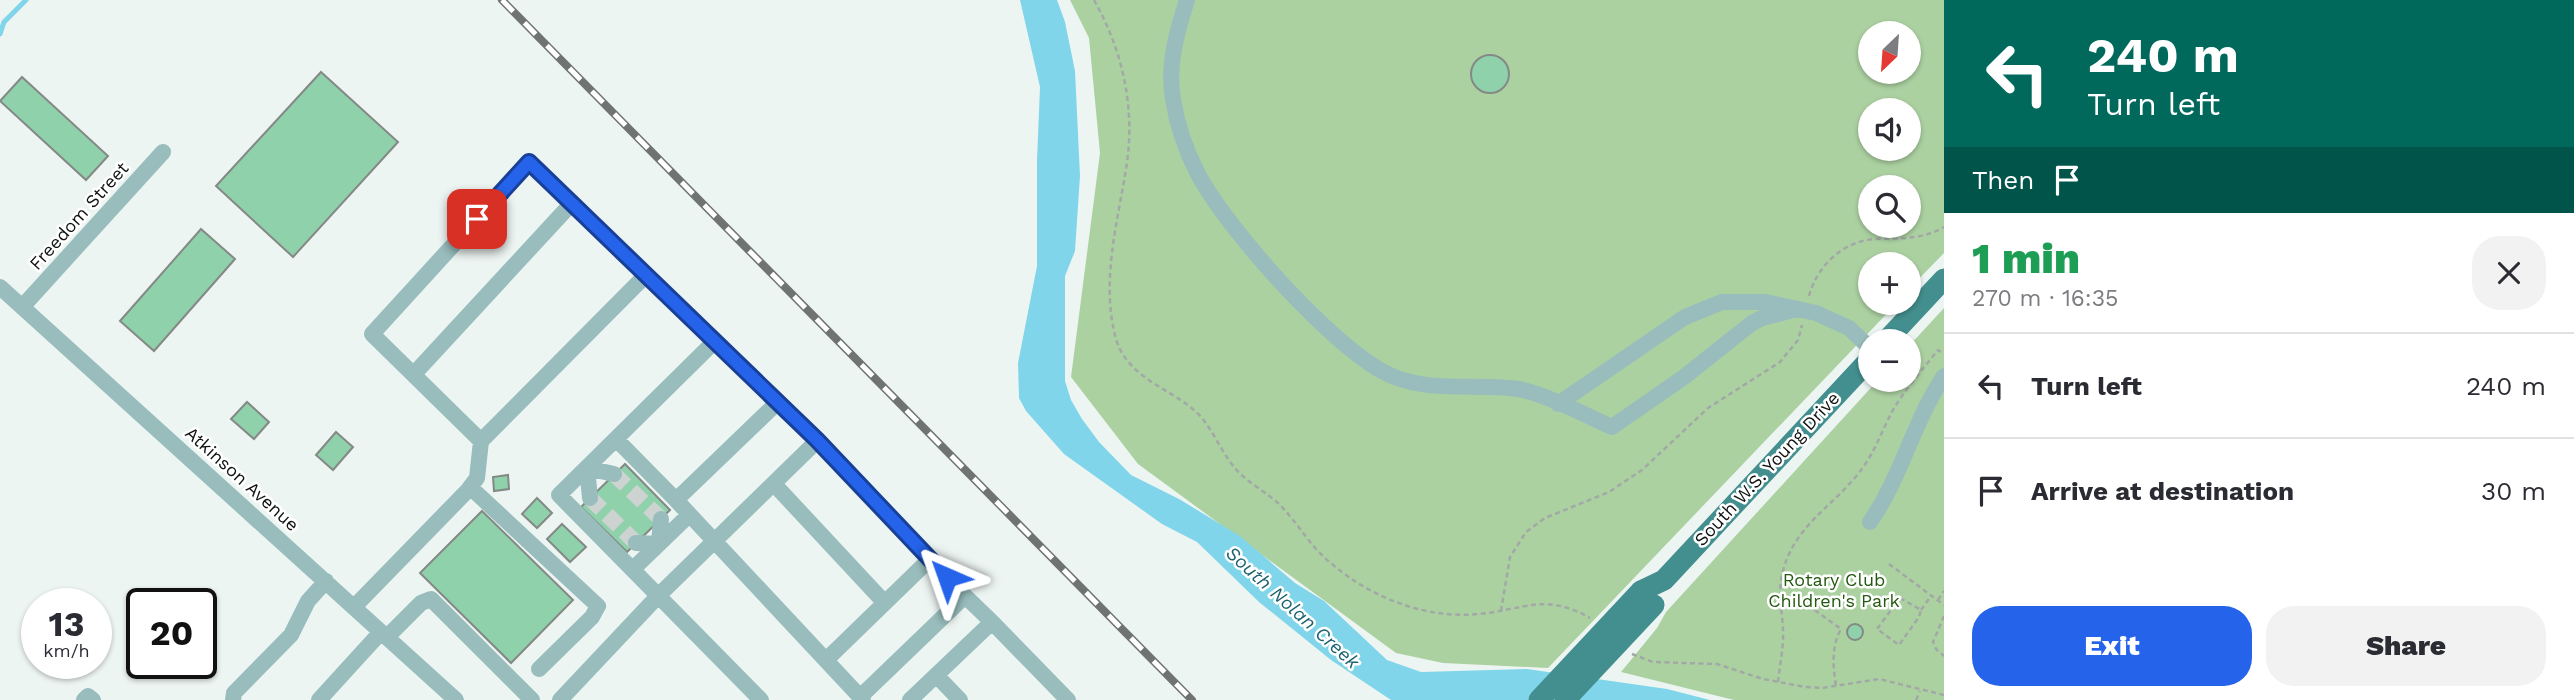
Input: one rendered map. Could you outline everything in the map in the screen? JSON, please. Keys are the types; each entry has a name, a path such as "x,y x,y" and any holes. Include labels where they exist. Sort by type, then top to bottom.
{"main road":[{"path":"1897,329 1944,279"},
{"name":"South W.S. Young Drive","path":"1566,700 1664,580 1858,372"},
{"name":"South W.S. Young Drive","path":"1539,700 1648,598"}],"street":[{"path":"1186,0 1171,63 1171,83 1182,135 1198,174 1210,195 1272,271 1340,338 1367,361 1391,375 1435,386 1523,390 1612,427 1684,377 1752,323 1762,318 1802,310"},
{"name":"Freedom Street","path":"23,306 163,152"},
{"path":"481,441 372,334 529,162 817,440 1068,700"},
{"path":"414,374 572,203"},
{"path":"354,607 477,478 481,441 646,275"},
{"name":"Atkinson Avenue","path":"0,287 456,700"},
{"path":"1558,404 1685,317 1722,302 1752,300 1802,310 1838,322 1858,337"},
{"path":"715,341 559,495 761,700"},
{"path":"1870,522 1891,490 1922,416 1944,376"},
{"path":"676,500 778,402"},
{"path":"616,439 690,514 862,699 965,596"},
{"path":"560,700 659,595 817,440"},
{"path":"587,468 614,474"},
{"path":"587,468 590,498"},
{"path":"774,484 884,602"},
{"path":"470,487 598,606 592,617 539,668"},
{"path":"633,569 690,514"},
{"path":"659,544 661,519"},
{"path":"636,543 659,544"},
{"path":"825,660 930,559"},
{"path":"233,700 234,694 291,635 308,601 326,581"},
{"path":"327,697 384,635 421,603 431,599 532,700"},
{"path":"910,700 992,622"},
{"path":"936,675 960,700"},
{"path":"84,700 88,696 93,700"}],"path":[{"path":"1094,0 1122,62 1128,103 1128,152 1112,254 1111,304 1116,338 1126,360 1147,379 1193,410 1234,467 1277,502 1317,550 1349,577 1383,597 1422,610 1475,614 1533,604 1560,604 1592,619"},
{"path":"1500,611 1510,557 1526,531 1545,518 1609,492 1642,470 1708,408 1787,355 1798,340 1802,310 1818,274 1833,256 1864,241 1918,237 1944,227"},
{"path":"1778,682 1783,635 1781,576 1793,544 1805,526 1856,477 1897,404 1938,349 1944,354"},
{"path":"1889,564 1944,605"},
{"path":"1938,600 1944,591"},
{"path":"1921,610 1900,598 1877,627 1877,631 1899,645 1932,595"},
{"path":"1801,600 1841,629 1835,642 1833,659 1836,686"},
{"path":"1944,616 1933,642 1944,656"},
{"path":"1629,652 1653,662 1717,664 1778,682 1822,688 1879,679 1944,695"},
{"path":"1916,700 1920,691"}],"green space":[{"path":"1070,0 1944,0 1944,253 1921,277 1921,252 1858,252 1858,315 1886,315 1872,329 1858,329 1858,344 1548,668 1443,663 1396,653 1138,464 1071,377 1100,153 1089,38"},
{"name":"Rotary Club Children's Park","path":"1944,308 1944,700 1734,700 1621,672 1657,628 1666,612 1867,392 1921,392 1921,333"}],"water":[{"name":"South Nolan Creek","path":"1020,0 1057,0 1065,22 1075,71 1080,176 1075,251 1065,276 1065,381 1071,400 1082,419 1099,442 1131,475 1179,499 1240,536 1295,583 1324,601 1387,660 1421,672 1527,669 1667,689 1710,700 1391,700 1331,660 1259,602 1197,542 1162,524 1064,454 1026,411 1019,398 1018,363 1037,266 1040,87"}],"building":[{"path":"1490,55 1503,61 1509,74 1503,87 1490,93 1477,87 1471,74 1477,61"},
{"path":"321,72 398,142 293,257 216,186"},
{"path":"22,77 108,156 86,180 0,101"},
{"path":"201,229 235,259 154,351 120,321"},
{"path":"247,402 269,422 254,439 231,419"},
{"path":"336,432 353,447 333,470 316,455"},
{"path":"625,464 670,510 627,552 581,507"},
{"path":"508,475 509,489 494,491 493,477"},
{"path":"537,498 552,513 537,528 522,514"},
{"path":"482,511 573,600 511,663 420,573"},
{"path":"562,524 586,547 570,562 547,539"},
{"path":"1852,624 1858,624 1863,632 1861,638 1852,640 1847,635 1847,629"}],"waterway":[{"path":"0,34 4,22 26,0"}],"tunnel":[{"path":"614,474 661,519"},
{"path":"590,498 636,543"}],"railway":[{"path":"502,0 1192,700"}],"route":[{"path":"477,219 529,162 817,440 947,577"}]}
